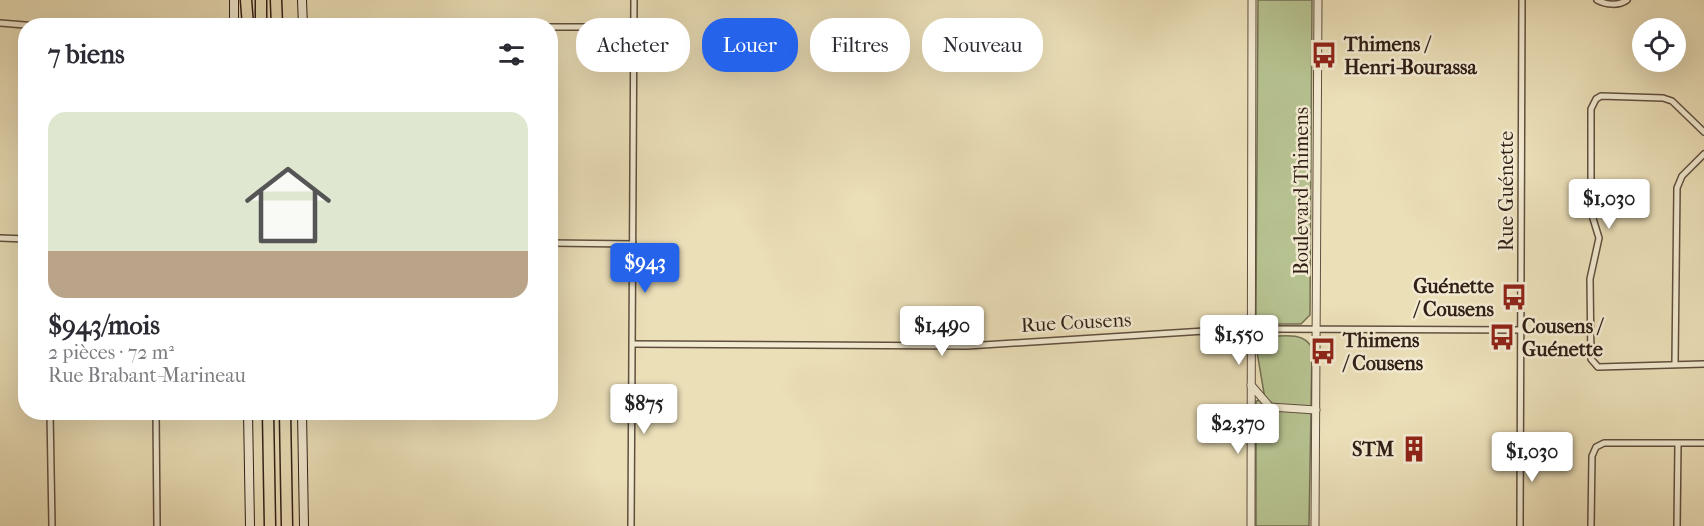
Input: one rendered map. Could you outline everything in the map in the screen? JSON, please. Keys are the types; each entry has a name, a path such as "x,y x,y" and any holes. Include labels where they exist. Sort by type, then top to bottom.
{"highway":[{"path":"246,0 247,18"},
{"path":"261,0 261,18"},
{"path":"276,0 277,18"},
{"path":"268,420 270,526"},
{"path":"285,420 287,526"}],"main road":[{"path":"234,0 234,18"},
{"path":"302,0 303,18"},
{"path":"248,420 250,526"},
{"path":"302,420 304,526"}],"street":[{"path":"633,18 634,0"},
{"path":"1251,526 1252,0"},
{"name":"Boulevard Thimens","path":"1315,526 1318,0"},
{"name":"Rue Guénette","path":"1520,526 1522,0"},
{"path":"1597,0 1620,4 1627,0"},
{"path":"0,23 18,24"},
{"path":"558,27 576,27"},
{"path":"631,526 633,72"},
{"path":"1704,132 1672,101 1663,98 1601,96 1596,99 1591,109 1591,212 1599,238 1590,279 1591,359 1598,367 1704,364"},
{"path":"1675,364 1677,188 1682,176 1704,154"},
{"path":"0,238 18,239"},
{"path":"558,243 633,244"},
{"name":"Rue Cousens","path":"633,344 967,346 1023,340 1251,330 1521,330"},
{"path":"1251,385 1270,407 1316,410"},
{"path":"50,420 51,526"},
{"path":"156,420 157,526"},
{"path":"1591,526 1592,456 1596,447 1604,443 1704,443"},
{"path":"1677,526 1678,444"}],"green space":[{"path":"1258,0 1312,0 1310,315 1301,324 1264,324 1256,315"},
{"path":"1264,337 1298,337 1309,343 1312,349 1309,526 1256,526 1256,401 1265,399 1256,346"}],"place":[{"name":"Thimens / Henri-Bourassa","path":"1324,55"},
{"name":"Guénette / Cousens","path":"1514,297"},
{"name":"Cousens / Guénette","path":"1502,337"},
{"name":"Thimens / Cousens","path":"1323,351"},
{"name":"STM","path":"1414,449"}]}
